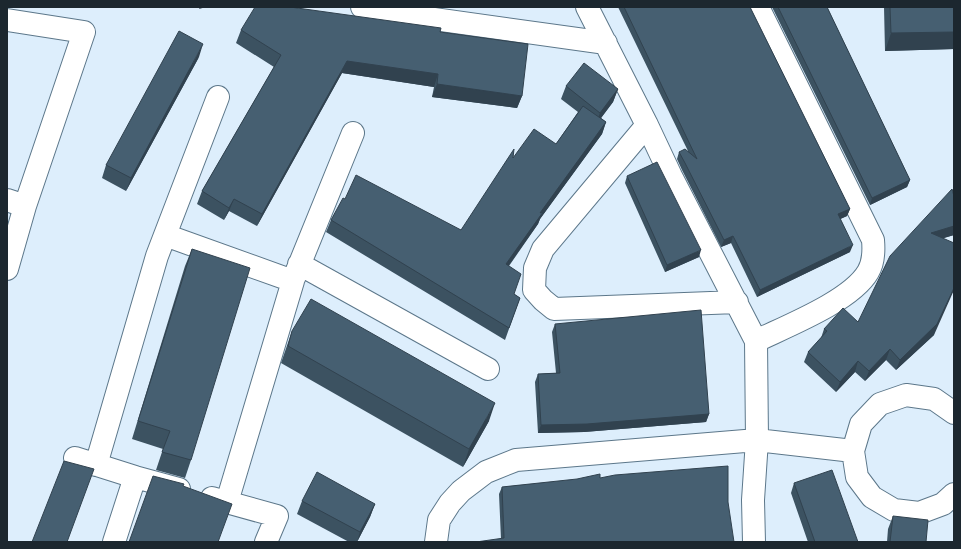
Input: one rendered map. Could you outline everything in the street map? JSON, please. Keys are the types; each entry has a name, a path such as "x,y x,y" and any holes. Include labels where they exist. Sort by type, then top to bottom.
{"street":[{"path":"362,7 606,42"},
{"path":"587,7 606,42 671,176 756,341 757,440 753,500 754,542"},
{"path":"756,341 828,306 855,288 868,272 874,255 873,240 758,7"},
{"path":"7,20 84,32 16,203 7,269"},
{"path":"96,465 157,256 218,97"},
{"path":"647,125 543,249 535,268 534,290 554,309 737,302"},
{"path":"227,502 296,272 353,133"},
{"path":"165,236 296,272 488,369"},
{"path":"954,413 934,399 906,395 880,404 861,424 853,451 857,476 872,497 894,510 919,513 943,504 954,494"},
{"path":"436,542 439,520 450,502 486,472 516,460 757,440 853,451"},
{"path":"75,458 135,477 277,516 266,542"},
{"path":"114,542 135,477"}],"building":[{"path":"255,7 290,7 441,28 440,32 528,44 522,96 437,84 438,74 347,61 262,214 234,199 229,208 202,191 281,55 241,30"},
{"path":"624,7 750,7 850,209 838,214 853,245 760,290 733,236 724,240 679,152 685,149 697,159"},
{"path":"778,7 827,7 910,180 872,198"},
{"path":"890,7 954,7 954,32 891,33"},
{"path":"179,31 203,44 131,178 106,165"},
{"path":"584,63 618,89 600,113 566,86"},
{"path":"583,106 606,122 540,213 543,212 506,264 521,274 514,294 520,298 509,328 331,220 343,198 345,199 356,175 461,230 514,149 513,158 534,129 556,144"},
{"path":"657,162 701,250 667,265 627,176"},
{"path":"952,189 954,196 954,226 931,233 954,243 954,288 937,324 900,360 890,349 869,371 858,361 840,382 808,352 827,331 824,329 843,308 858,322 890,256"},
{"path":"192,249 250,268 191,460 162,452 170,431 138,421"},
{"path":"311,299 495,403 469,449 288,346 292,331"},
{"path":"701,310 709,414 587,424 541,425 538,374 560,373 555,324"},
{"path":"64,461 94,469 67,542 32,542"},
{"path":"728,466 728,502 734,542 476,542 504,538 502,487 577,479 600,474 600,478 615,475"},
{"path":"832,470 858,542 815,542 794,483"},
{"path":"317,472 375,504 360,532 302,501"},
{"path":"153,476 184,484 183,486 232,504 218,542 129,542"},
{"path":"893,516 928,520 926,542 890,542"}]}
